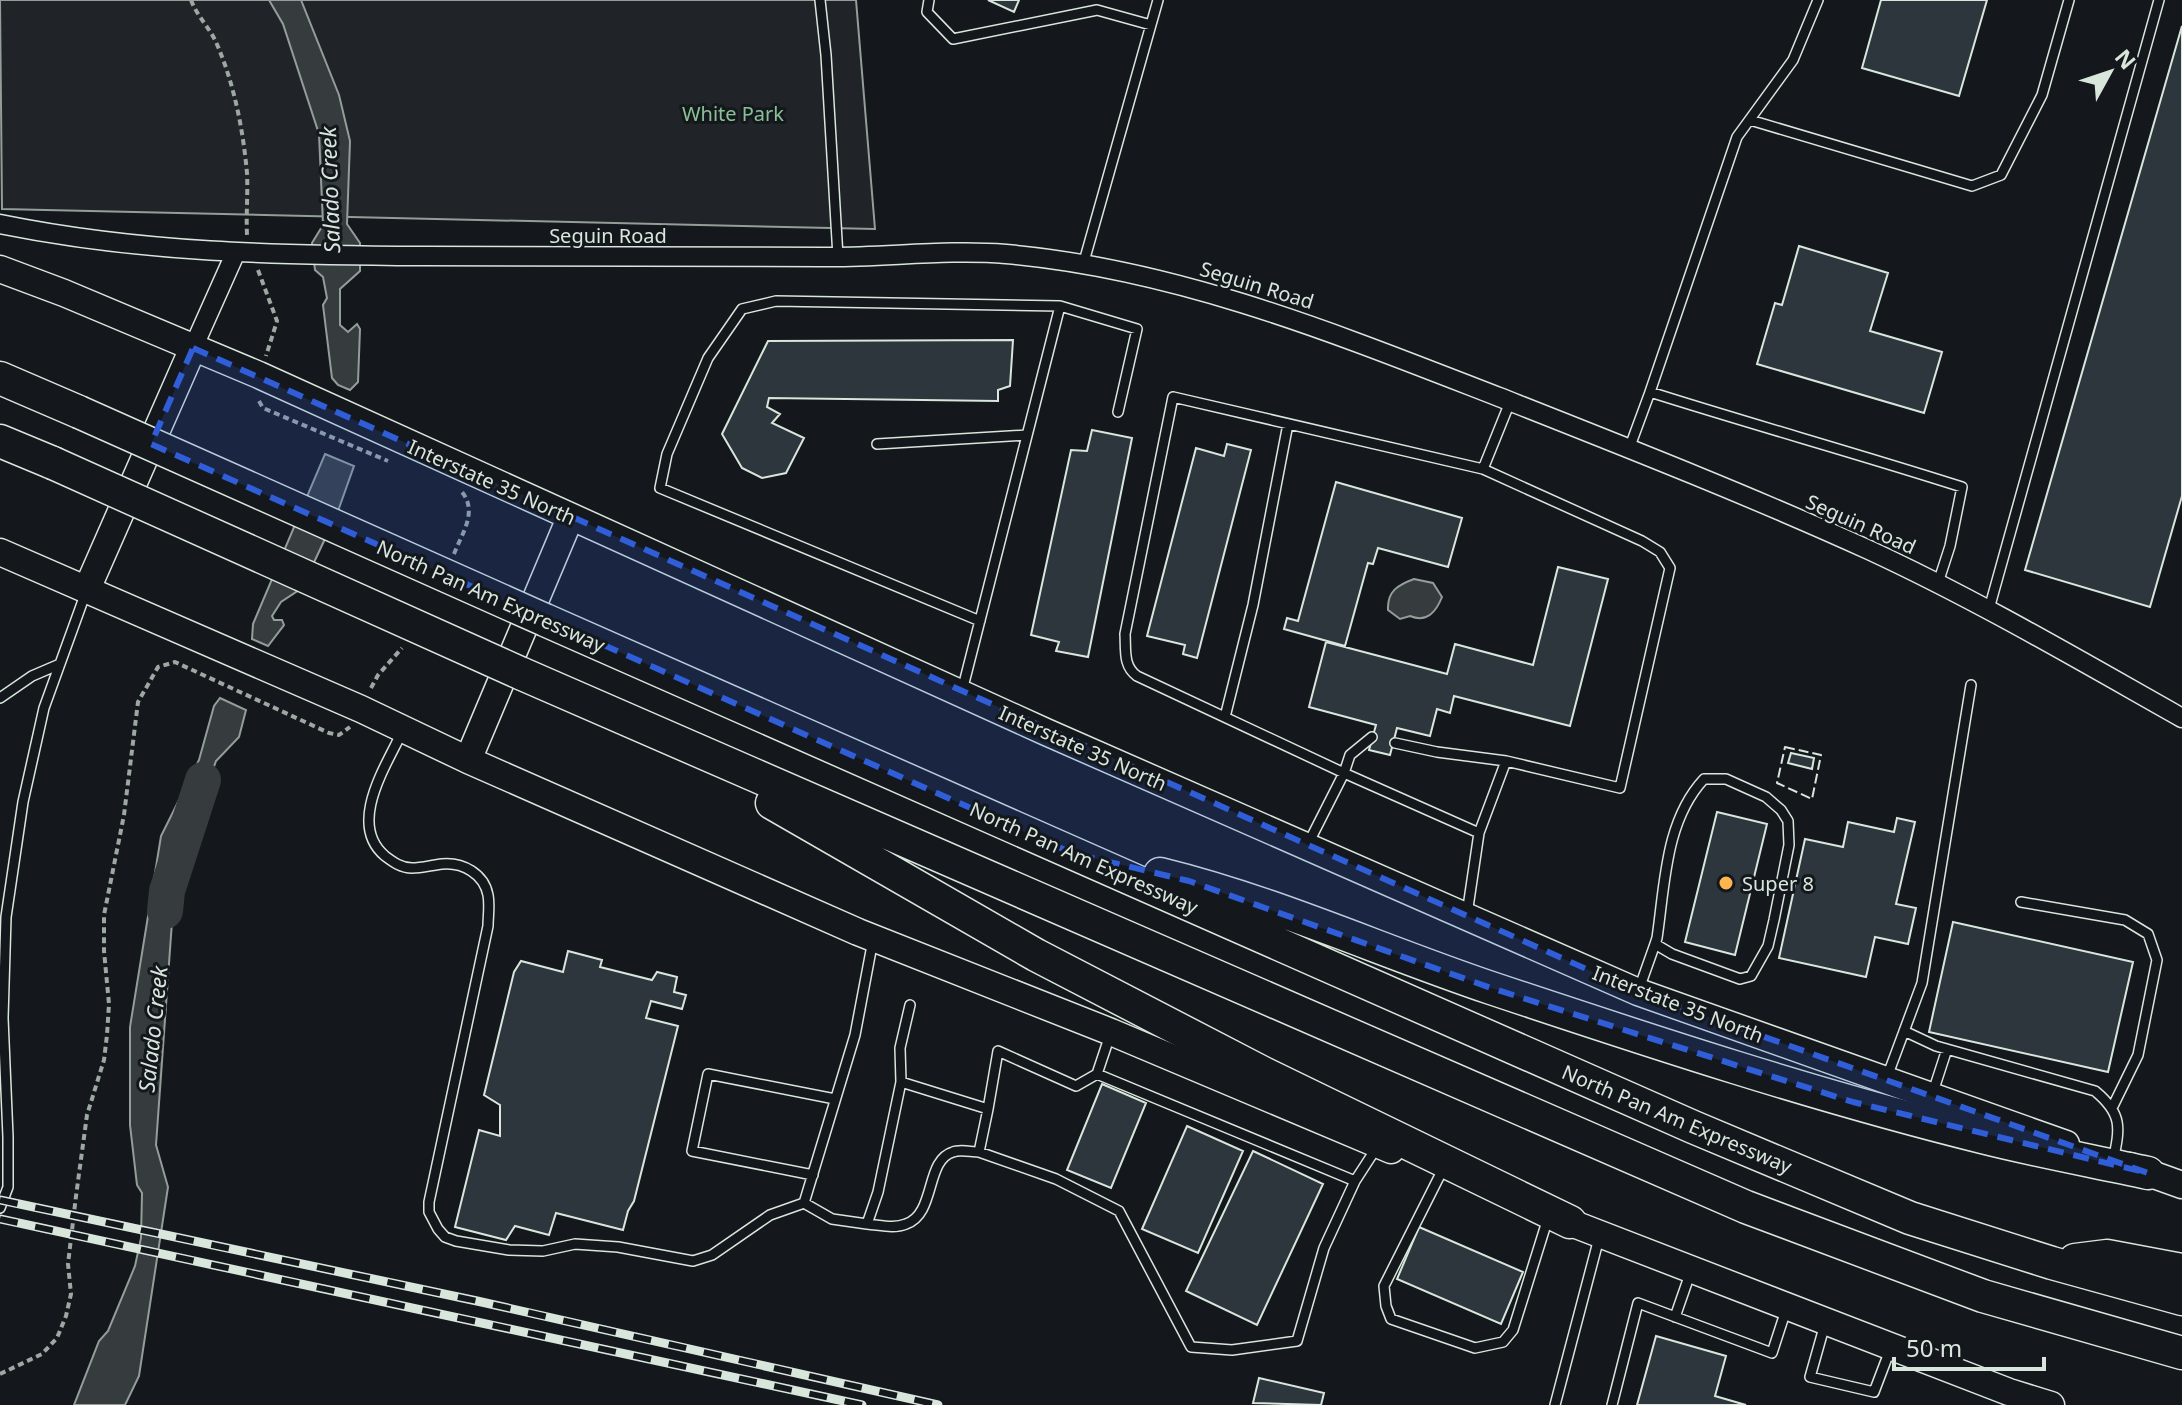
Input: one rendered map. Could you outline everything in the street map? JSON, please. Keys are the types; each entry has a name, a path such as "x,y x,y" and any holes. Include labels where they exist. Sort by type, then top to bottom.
{"highway":[{"name":"North Pan Am Expressway","path":"0,378 1706,1133 1910,1218 2052,1263 2182,1299"},
{"path":"0,441 520,673 1746,1207 1983,1296 2182,1353"},
{"path":"623,718 1036,955 1253,1068 1573,1224"},
{"path":"1072,853 1189,881 1491,988 1853,1102 1984,1138 2148,1173"},
{"path":"2052,1263 2107,1256 2182,1270"}],"main road":[{"name":"Interstate 35 North","path":"0,269 193,348 570,518 682,565 962,694 1638,992 2182,1185"},
{"path":"87,589 193,348"},
{"path":"468,760 570,518"},
{"path":"0,552 873,938 1111,1032 1573,1224 2042,1404"}],"street":[{"name":"Seguin Road","path":"0,224 71,238 235,254 838,257 1005,254 1167,281 1323,328 1867,549 1989,609 2182,717"},
{"path":"193,348 235,254"}],"lane":[{"path":"820,0 838,257"},
{"path":"929,0 927,12 953,39 1097,10 1151,25"},
{"path":"1083,265 1158,0"},
{"path":"1629,450 1737,137 1793,60 1818,0"},
{"path":"1750,120 1972,186 1987,181 2001,175 2042,95 2069,0"},
{"path":"1989,609 2159,0"},
{"path":"980,621 660,488 667,454 708,358 742,309 776,301 1060,306 1137,329 1118,412"},
{"path":"962,694 1060,306"},
{"path":"1650,392 1931,475 1962,487 1950,546 1938,583"},
{"path":"1395,743 1506,761 1620,788 1670,568 1660,552 1483,469 1173,397 1125,634 1131,672 1479,833"},
{"path":"1483,469 1510,402"},
{"path":"1225,717 1253,605 1288,424"},
{"path":"877,444 1027,435"},
{"path":"0,1208 8,1187 3,1018 6,917 26,789 44,708 87,589"},
{"path":"0,698 32,676 60,664"},
{"path":"1886,1080 1922,983 1971,685"},
{"path":"403,729 369,810 371,838 378,850 401,867 461,865 474,872 488,895 485,939 429,1202 429,1212 445,1237 509,1250 543,1251 575,1244 618,1247 693,1261 712,1255 770,1215 804,1203 832,1219 892,1227 908,1224 919,1216 942,1159 953,1151 979,1152 1056,1179 1119,1211 1191,1347 1232,1350 1297,1341 1324,1248 1355,1181 1378,1145"},
{"path":"1307,847 1350,755 1372,737"},
{"path":"1467,917 1479,833 1506,761"},
{"path":"1638,992 1655,944 1677,823 1690,795 1704,779 1726,779 1766,797 1788,821 1789,845 1768,946 1751,976 1740,979 1672,954 1655,944"},
{"path":"2021,902 2125,920 2148,934 2157,960 2141,1041 2138,1055 2113,1106"},
{"path":"804,1203 855,1035 873,938"},
{"path":"867,1224 878,1192 901,1082 900,1048 910,1005"},
{"path":"1904,1031 1947,1049 2095,1091 2113,1106 2119,1132 2113,1161"},
{"path":"979,1152 998,1051 1076,1086 1097,1074 1111,1032"},
{"path":"1931,1096 1947,1049"},
{"path":"813,1175 692,1151 708,1074 835,1099"},
{"path":"1097,1074 1355,1181"},
{"path":"901,1082 988,1109"},
{"path":"1442,1171 1384,1286 1391,1319 1475,1348 1503,1342 1513,1330 1573,1224"},
{"path":"1555,1405 1573,1224"},
{"path":"1675,1317 1692,1270"},
{"path":"1612,1405 1638,1303 1772,1353 1787,1307"},
{"path":"1826,1321 1810,1377 1874,1392 1891,1346"}],"path":[{"path":"191,0 197,15 214,39 228,76 241,127 247,175 247,236"},
{"path":"258,269 277,321 263,362"},
{"path":"0,1374 42,1354 57,1338 66,1316 71,1294 68,1264 87,1115 104,1060 107,1035 109,1004 104,915 124,815 138,702 158,667 175,662"}],"highlighted area":[{"path":"193,348 1638,992 2148,1173 1853,1102 1491,988 1189,881 1072,853 151,444"}],"green space":[{"name":"White Park","path":"0,0 856,0 875,229 2,209"}],"water":[{"path":"269,0 301,0 339,95 350,141 347,224 360,243 360,271 340,289 340,325 348,332 357,324 360,329 358,382 350,390 338,385 332,378 323,305 327,298 323,277 315,270 312,243 323,225 319,134 283,24"},
{"path":"325,454 354,466 338,511 302,588 281,602 272,616 274,620 282,620 284,625 268,646 252,639 253,624"},
{"path":"1414,579 1433,583 1442,597 1434,611 1426,617 1400,619 1388,610 1389,598 1398,586"},
{"path":"220,698 246,710 239,737 216,761 197,814 178,838 156,1145 168,1187 139,1376 125,1405 74,1405 99,1341 108,1331 135,1266 141,1238 142,1193 137,1185 130,1125 130,1027 161,836 199,760 214,706"}],"building":[{"path":"988,0 1019,0 1014,12"},
{"path":"1881,0 1987,0 1959,96 1862,68"},
{"path":"2182,26 2182,496 2150,607 2025,570"},
{"path":"1799,246 1888,273 1870,331 1942,352 1924,413 1757,364 1775,303 1782,305"},
{"path":"1013,340 1010,386 998,390 998,401 769,398 767,407 780,414 772,423 804,438 786,473 762,478 742,468 722,434 768,341"},
{"path":"1092,430 1132,438 1088,657 1056,651 1059,642 1031,635 1071,450 1087,451"},
{"path":"1227,444 1251,450 1197,658 1183,654 1185,645 1147,636 1196,448 1224,456"},
{"path":"1336,482 1462,518 1448,567 1378,548 1373,564 1368,563 1345,646 1284,629 1287,618 1298,621"},
{"path":"1558,567 1608,579 1570,726 1454,696 1450,713 1437,709 1430,736 1397,728 1390,755 1369,750 1376,725 1309,707 1326,642 1447,674 1455,644 1533,665"},
{"path":"1791,753 1814,758 1812,769 1788,763"},
{"name":"Super 8","path":"1717,812 1767,824 1735,955 1685,942"},
{"path":"1897,818 1915,822 1896,904 1916,908 1908,944 1875,937 1866,977 1779,958 1805,839 1843,847 1848,822 1894,832"},
{"path":"1953,922 2133,962 2108,1072 1929,1032"},
{"path":"568,951 602,960 600,967 652,980 657,972 677,977 674,992 686,995 682,1009 651,1001 646,1018 678,1026 634,1201 623,1230 556,1213 549,1235 515,1226 506,1240 455,1227 479,1130 500,1136 500,1105 484,1095 514,972 521,961 563,972"},
{"path":"1102,1084 1146,1103 1111,1188 1067,1170"},
{"path":"1187,1126 1243,1151 1198,1253 1142,1229"},
{"path":"1253,1151 1323,1184 1257,1325 1186,1291"},
{"path":"1419,1227 1523,1272 1501,1324 1397,1279"},
{"path":"1656,1336 1726,1356 1715,1396 1746,1405 1637,1405"},
{"path":"1259,1378 1324,1393 1321,1405 1253,1403"}],"waterway":[{"name":"Salado Creek","path":"165,911 167,891 203,780"}],"railway":[{"path":"0,1200 477,1301 938,1405"},
{"path":"0,1219 862,1405"}],"fence":[{"path":"1785,747 1821,755 1812,799 1777,783 1785,747"}],"place":[{"name":"Super 8","path":"1726,883"}]}
